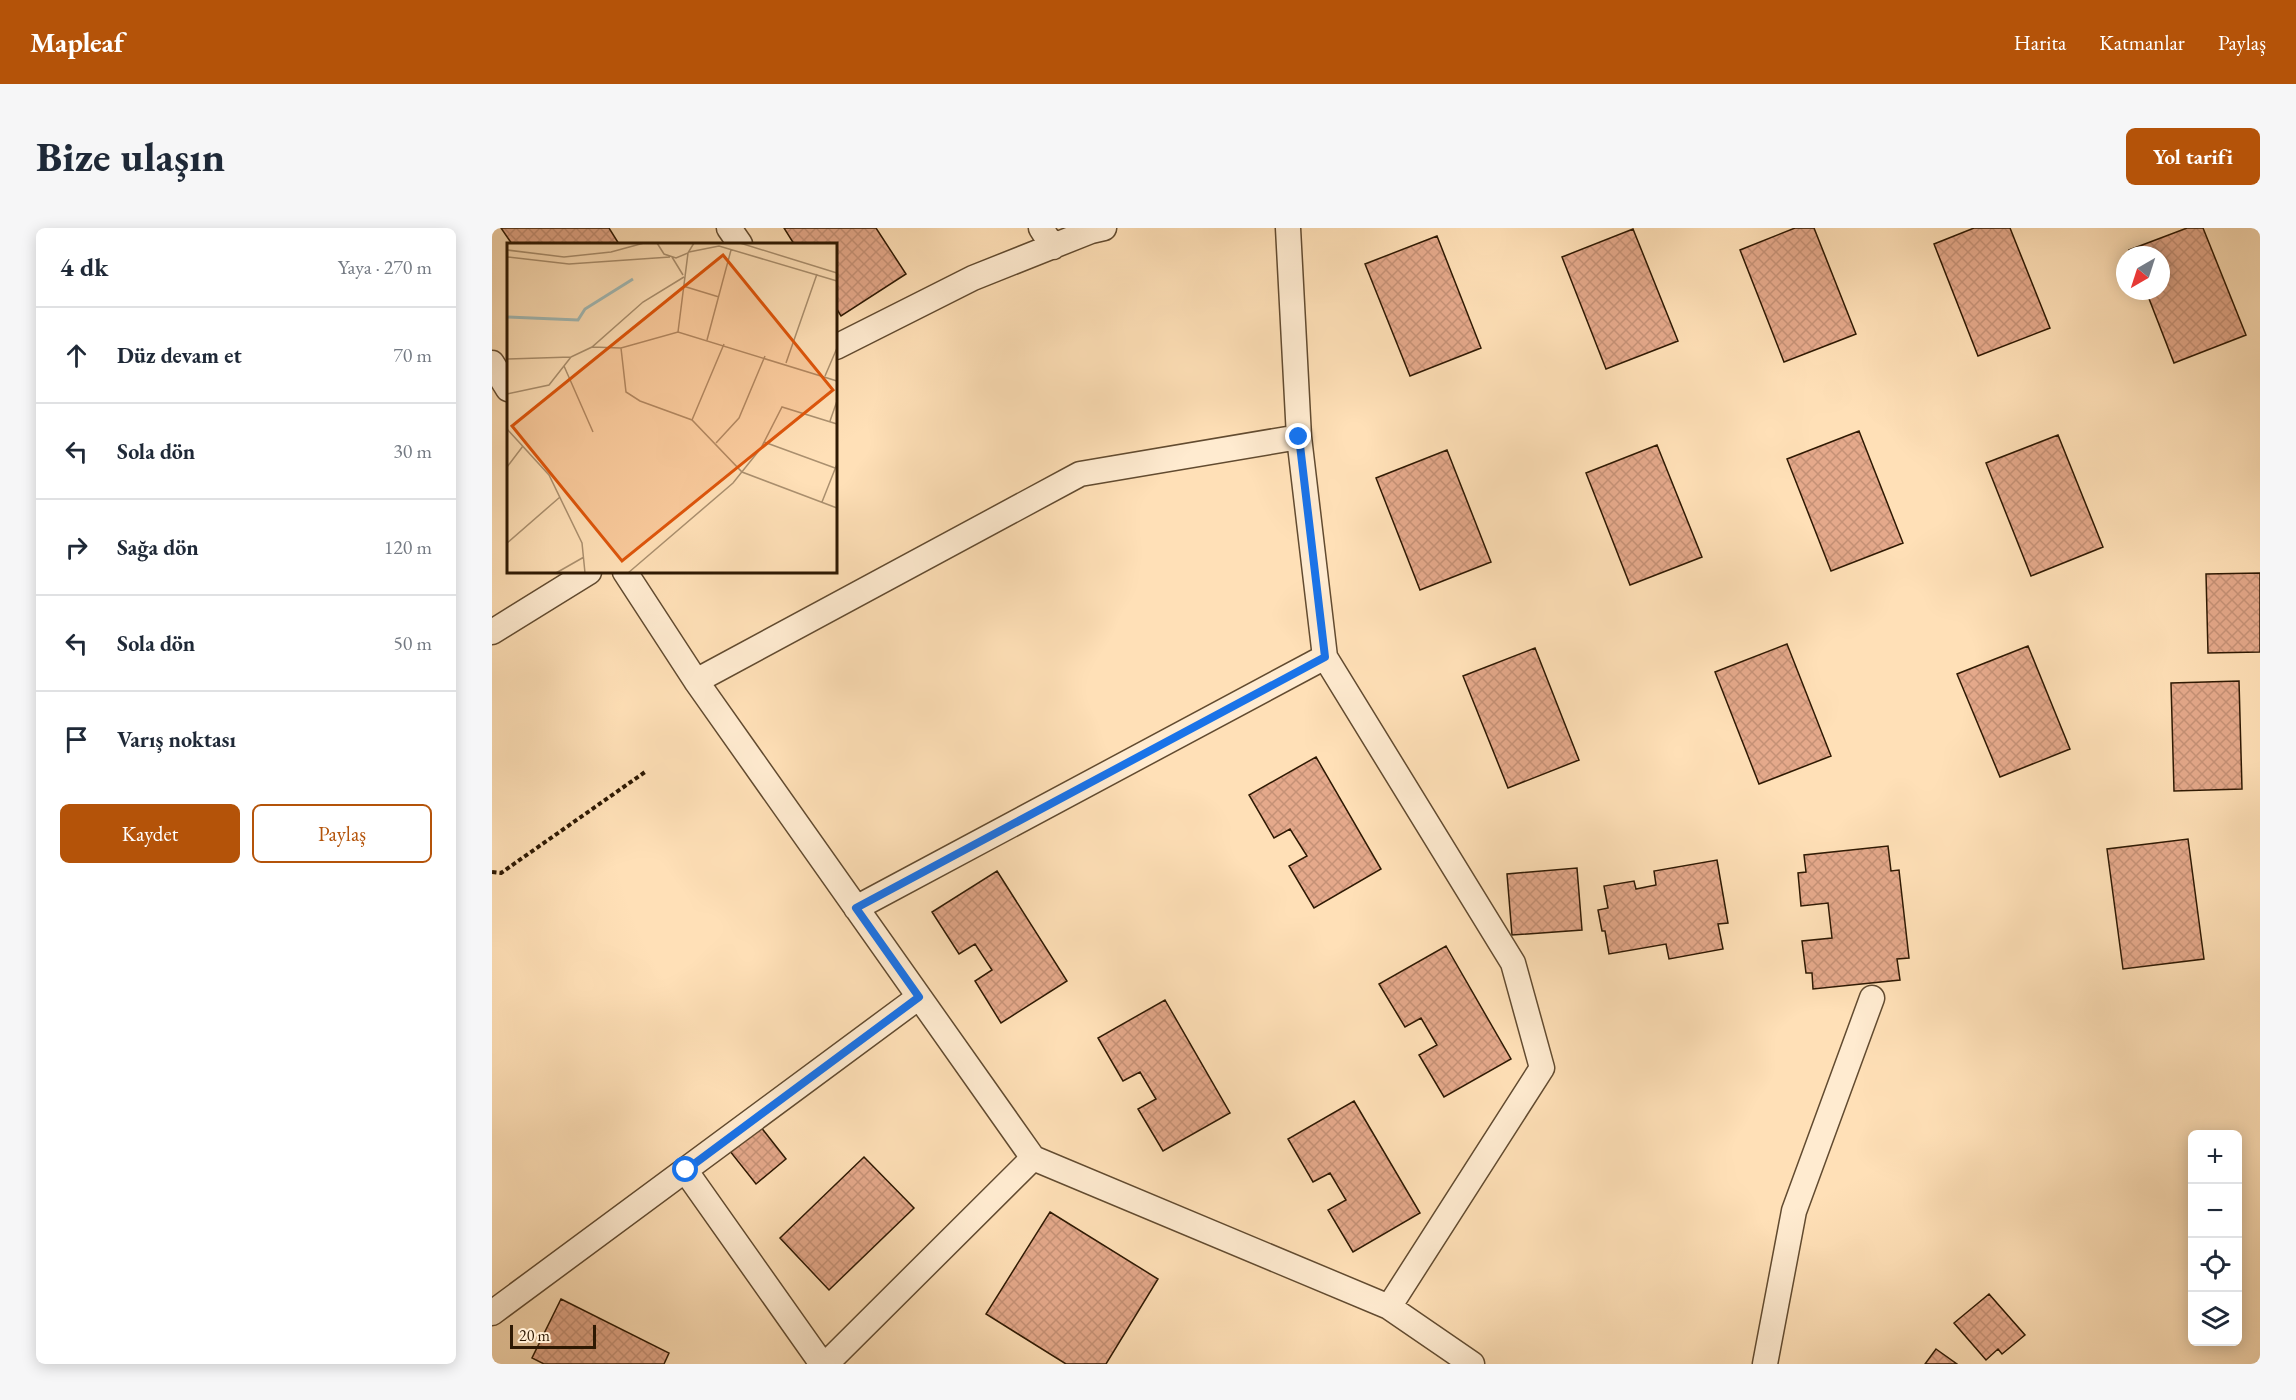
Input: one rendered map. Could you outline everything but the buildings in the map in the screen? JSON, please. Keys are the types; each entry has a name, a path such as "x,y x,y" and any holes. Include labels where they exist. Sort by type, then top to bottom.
{"street":[{"path":"729,228 739,243"},
{"path":"837,347 973,279 1047,237 1104,228"},
{"path":"1288,228 1299,437 1325,657 1513,963 1542,1068 1389,1307"},
{"path":"492,363 507,387"},
{"path":"696,681 1080,474 1299,437"},
{"path":"492,632 587,573"},
{"path":"626,573 696,681 1033,1158 1389,1307 1472,1364"},
{"path":"856,908 1325,657"},
{"path":"492,1313 919,997"},
{"path":"1765,1364 1794,1211 1872,998"},
{"path":"686,1170 824,1364 1033,1158"}],"path":[{"path":"492,872 501,873 645,772"}],"route":[{"path":"686,1170 919,997 856,908 1325,657 1299,437"}]}
